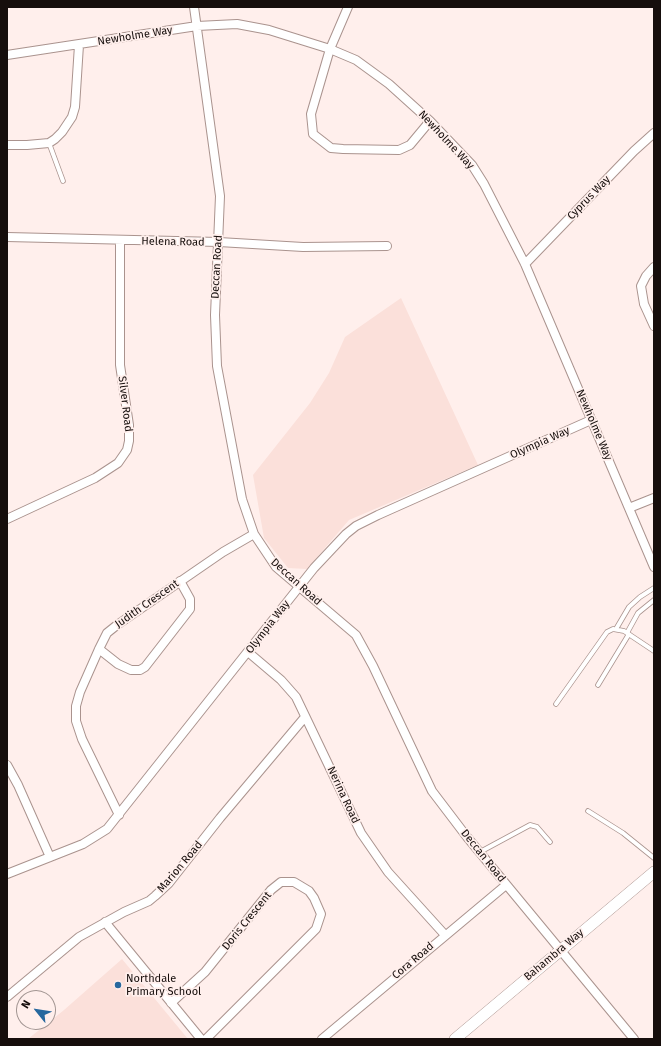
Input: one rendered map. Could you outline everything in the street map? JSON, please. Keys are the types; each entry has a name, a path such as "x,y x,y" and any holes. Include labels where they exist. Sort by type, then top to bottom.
{"street":[{"name":"Deccan Road","path":"194,7 220,196 215,343 223,401 242,499 254,534 276,567 356,635 373,666 432,791 479,852 634,1039"},
{"path":"348,7 330,49 310,121 313,134 331,148 343,150 399,150 410,145 430,120"},
{"name":"Newholme Way","path":"7,55 197,26 222,24 251,26 330,49 356,60 371,70 430,120 472,165 484,184 525,264 654,567"},
{"path":"7,145 27,146 49,143 62,132 72,118 75,107 79,45"},
{"name":"Cyprus Way","path":"525,264 634,151 654,133"},
{"name":"Helena Road","path":"7,237 120,241 219,242 304,247 387,246"},
{"name":"Silver Road","path":"7,519 95,478 118,463 127,450 129,441 128,425 120,364 120,241"},
{"path":"654,267 646,276 641,286 644,304 654,326"},
{"name":"Olympia Way","path":"7,874 94,838 107,829 299,587 329,551 356,526 592,420"},
{"path":"628,508 654,498"},
{"name":"Judith Crescent","path":"119,815 82,739 76,721 76,706 80,692 99,649 107,633 112,629 180,581 254,534"},
{"path":"99,649 118,664 131,670 140,670 145,667 190,609 190,599 180,581"},
{"name":"Nerina Road","path":"248,652 290,690 301,705 305,717 318,741 361,833 388,872 445,935"},
{"name":"Marion Road","path":"7,997 79,937 105,922 149,901 169,883 220,818 305,717"},
{"path":"7,765 18,785 50,857"},
{"name":"Bahambra Way","path":"455,1039 654,872"},
{"name":"Doris Crescent","path":"172,1003 205,972 271,890 281,882 294,882 309,891 317,902 321,914 316,928 206,1039"},
{"name":"Cora Road","path":"322,1039 506,885"},
{"path":"105,922 201,1039"}],"lane":[{"path":"49,143 63,181"},
{"path":"616,629 629,607 640,597 654,588"},
{"path":"598,685 638,613 654,600"},
{"path":"556,704 607,632 616,629 628,633 654,651"},
{"path":"588,811 623,833 654,858"},
{"path":"479,852 530,825 537,826 550,842"}],"shaded area":[{"path":"401,298 478,465 349,520 307,569 288,568 264,538 253,475 310,403 329,373 345,337"},
{"name":"Northdale Primary School","path":"122,959 188,1039 28,1039 39,1030 56,1030 56,1016"}],"place":[{"name":"Northdale Primary School","path":"118,985"}]}
